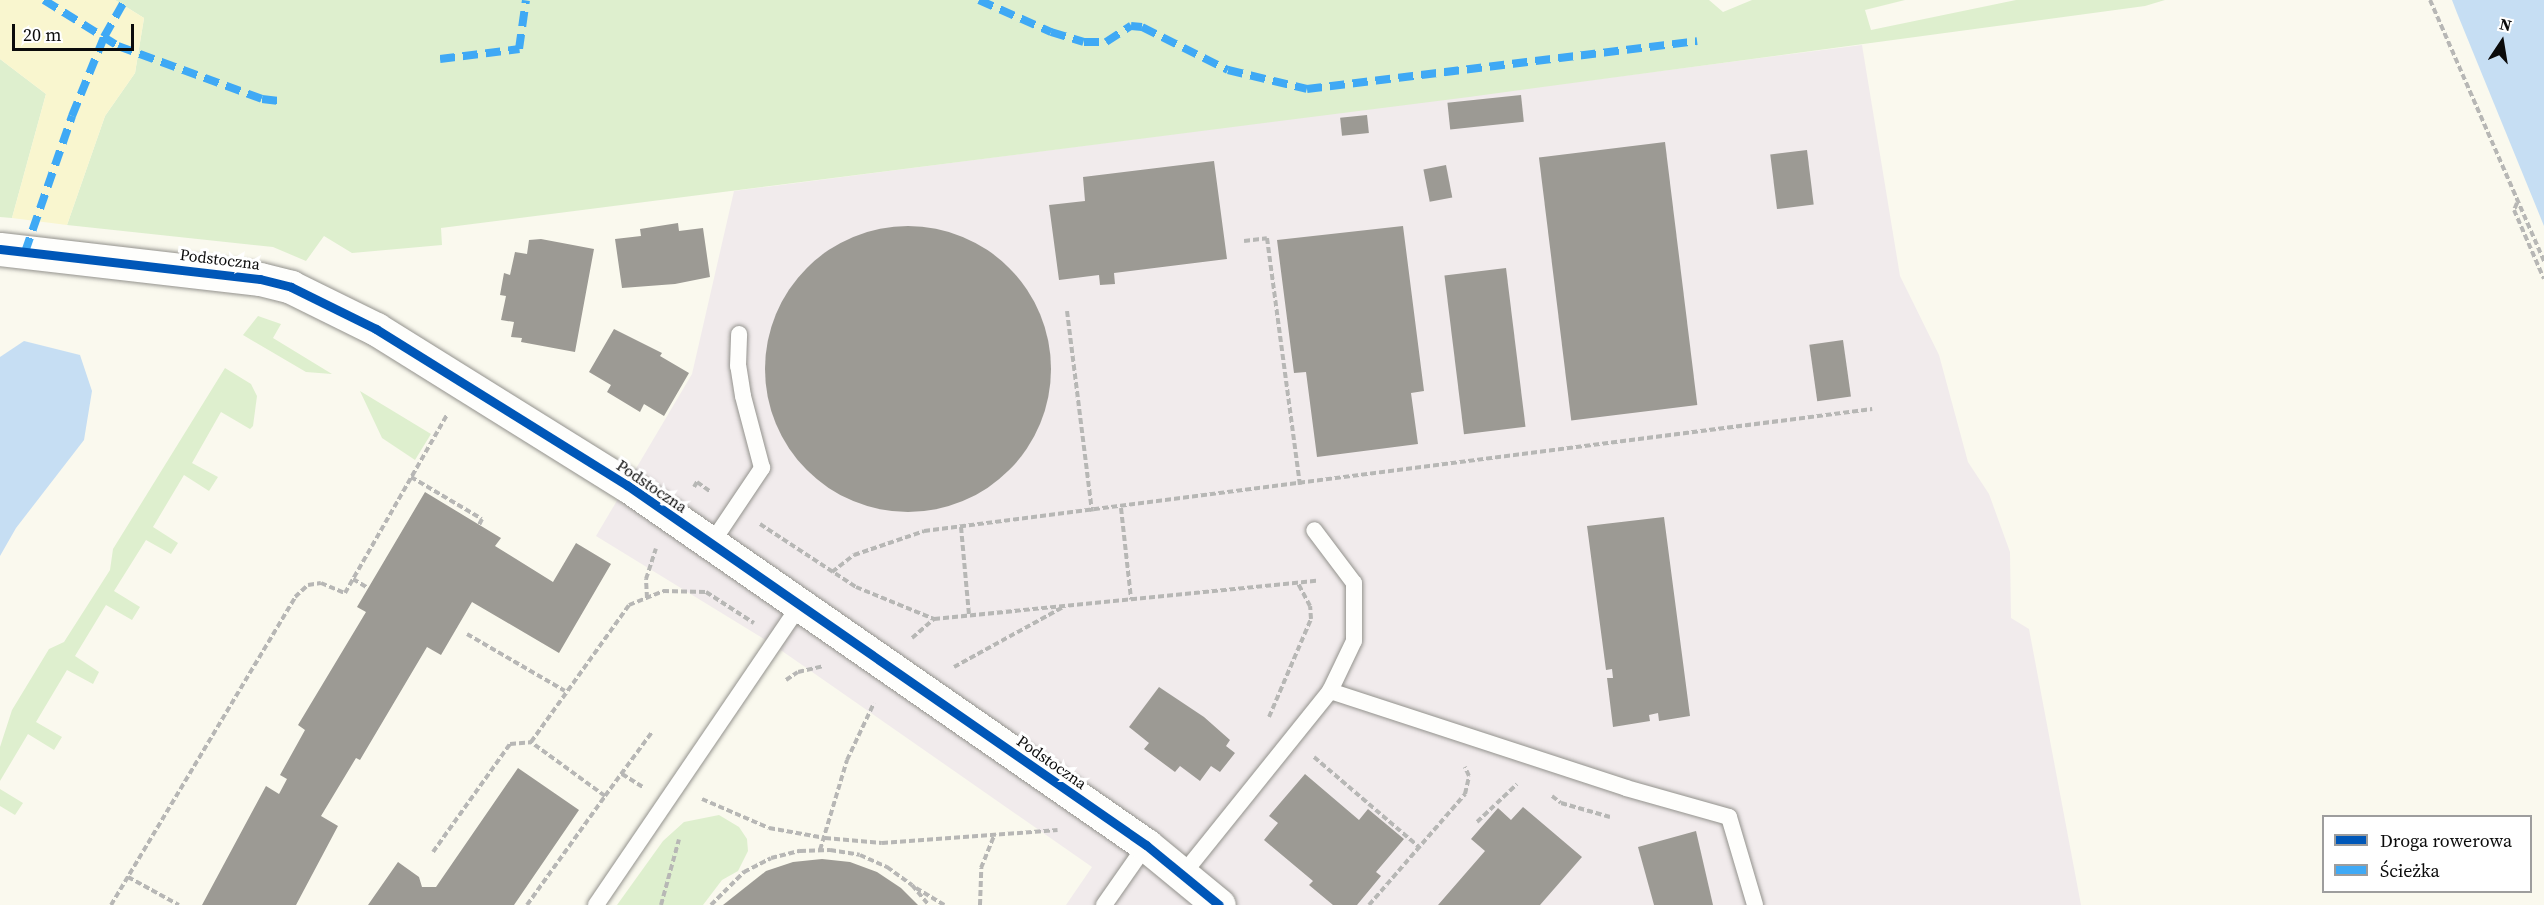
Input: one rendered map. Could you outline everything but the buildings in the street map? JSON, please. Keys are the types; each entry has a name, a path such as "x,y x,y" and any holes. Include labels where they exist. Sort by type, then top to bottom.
{"street":[{"name":"Podstoczna","path":"0,249 260,279 291,287 376,329 711,544 1146,845 1220,905"}],"lane":[{"path":"711,544 762,468 743,396 738,366 740,334"},
{"path":"1183,874 1330,691 1354,641 1357,614 1354,583 1314,530"},
{"path":"596,905 799,606"},
{"path":"1330,691 1637,791 1729,817 1755,905"},
{"path":"1104,905 1146,845"}],"path":[{"path":"2430,0 2544,261"},
{"path":"2517,203 2514,210 2544,279"},
{"path":"1244,241 1267,238 1300,485"},
{"path":"1067,311 1092,511"},
{"path":"832,572 864,552 924,531 1300,485 1872,409"},
{"path":"111,905 295,597 308,585 321,583 345,593 435,436"},
{"path":"411,477 482,519 479,525"},
{"path":"647,598 651,558 697,482 832,572 882,601 934,619 1350,578"},
{"path":"1121,508 1131,599"},
{"path":"961,527 969,615"},
{"path":"353,579 368,588"},
{"path":"1267,720 1311,619 1310,606 1298,583"},
{"path":"531,742 565,691 629,605 663,591 706,592 819,667"},
{"path":"920,689 1003,637 1066,606"},
{"path":"467,634 565,691"},
{"path":"820,850 820,837 847,760 876,698"},
{"path":"527,905 652,732"},
{"path":"433,852 510,744 531,742 605,796"},
{"path":"1304,763 1317,748"},
{"path":"1311,755 1419,847"},
{"path":"1369,905 1465,794 1469,776 1462,762"},
{"path":"1477,822 1510,786 1522,782"},
{"path":"1545,790 1561,803 1620,820"},
{"path":"661,905 680,834 665,802 700,798 769,828 820,837 882,843 1064,830"},
{"path":"980,905 981,868 995,834"},
{"path":"711,905 744,872 771,858 820,850 860,855 887,867 944,905"},
{"path":"128,877 179,905"},
{"path":"912,885 929,905"}],"shaded area":[{"path":"1862,45 1900,276 1939,355 1968,462 1989,494 2010,552 2011,618 2029,629 2081,905 1066,905 1092,867 772,644 596,536 692,374 734,191"}],"green space":[{"path":"115,0 1709,0 1723,12 1752,0 1905,0 1865,10 1871,30 2016,0 2165,0 2145,6 1469,97 441,228 442,245 352,253 324,236 306,261 273,247 67,225 105,116 135,73 144,18"},
{"path":"0,59 46,94 12,218 0,217"},
{"path":"258,316 281,324 273,338 332,374 306,372 243,335"},
{"path":"225,368 251,384 257,396 253,426 250,429 221,412 192,463 218,477 209,491 184,475 153,527 178,543 171,554 146,540 114,591 140,607 132,620 106,605 75,656 99,672 93,684 67,670 36,722 62,737 54,750 28,734 0,781 0,747 12,710 49,649 64,642 110,570 113,549"},
{"path":"360,391 431,434 415,460 382,438"},
{"path":"0,789 23,803 15,815 0,806"},
{"path":"719,815 739,827 747,839 748,851 738,871 722,880 703,905 617,905 663,841 684,822"}],"sand":[{"path":"0,0 115,0 144,18 135,73 105,116 67,225 12,218 46,94 0,59"}],"water":[{"path":"2452,0 2544,0 2544,226 2457,13"},
{"path":"24,341 80,355 92,391 84,440 16,528 0,556 0,357"}],"marked path":[{"path":"44,0 118,46 262,99 279,101"},
{"path":"25,252 72,116 104,37 125,0"},
{"path":"440,59 519,49 526,0"},
{"path":"979,0 1051,32 1084,42 1106,42 1131,26 1142,27 1228,70 1307,89 1697,41"}],"cycle path":[{"path":"0,249 260,279 291,287 376,329 627,485 1146,845 1219,905"}]}
